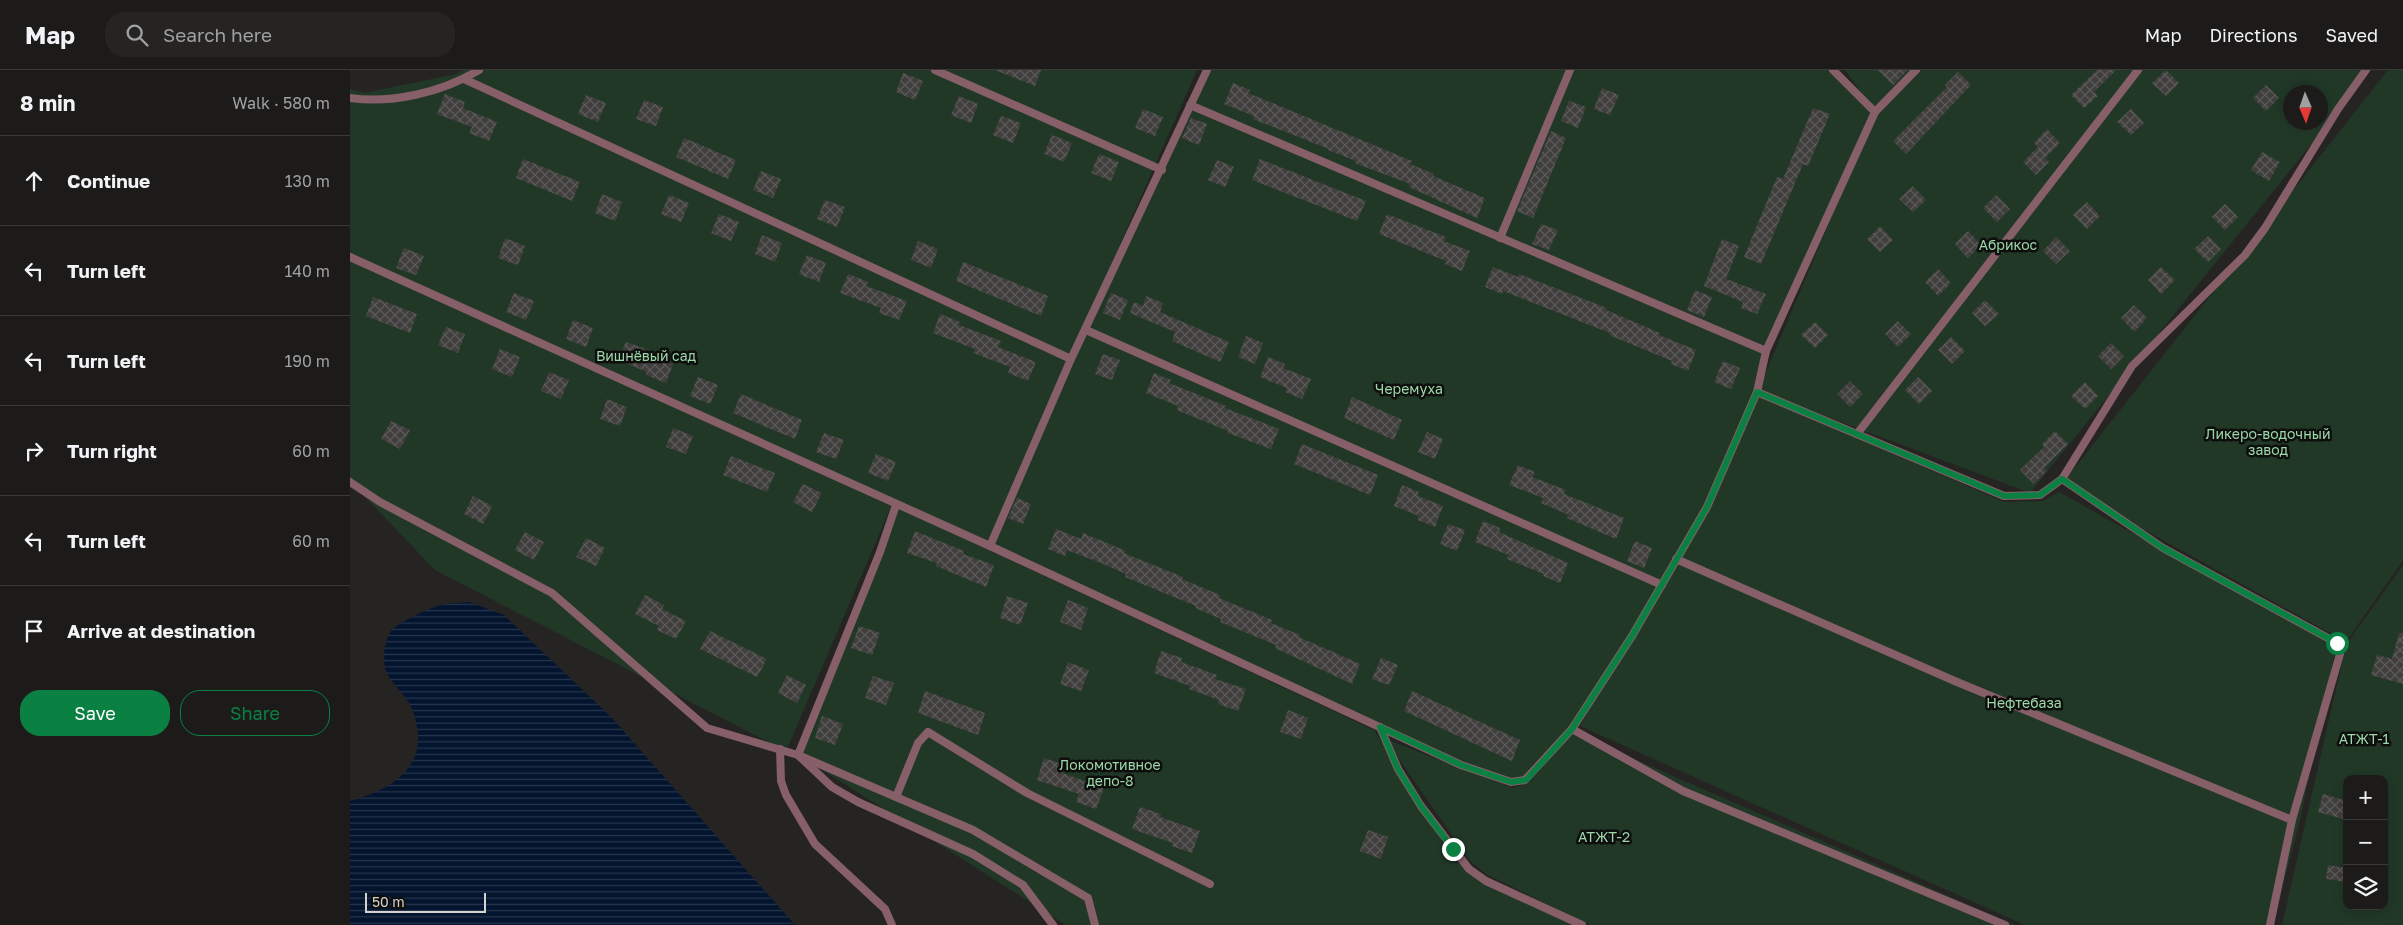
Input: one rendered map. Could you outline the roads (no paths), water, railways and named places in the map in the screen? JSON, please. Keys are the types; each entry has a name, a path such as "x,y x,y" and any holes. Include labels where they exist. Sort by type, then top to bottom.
{"lane":[{"path":"350,98 366,100 416,94 464,79 478,70"},
{"path":"935,70 1162,170"},
{"path":"990,546 1071,359 1162,170 1207,70"},
{"path":"1500,238 1570,70"},
{"path":"1833,70 1875,112"},
{"path":"350,258 990,546 1461,765 1511,782 1526,780 1572,729 1632,636 1707,507 1757,392 1766,351 1875,112 1916,70"},
{"path":"1857,434 2138,70"},
{"path":"1757,392 2004,496 2040,495 2062,479 2132,366 2245,254 2260,234 2338,108 2366,70"},
{"path":"464,79 1071,359"},
{"path":"1190,105 1766,351"},
{"path":"1086,330 1662,585"},
{"path":"2062,479 2163,548 2337,643 2340,654 2292,820 2270,925"},
{"path":"350,482 380,502 552,593 707,728 798,755 973,830 1088,898 1094,925"},
{"path":"798,755 880,552 896,505"},
{"path":"1676,559 1957,682 2292,820"},
{"path":"1380,727 1398,769 1421,806 1469,869 1486,881 1582,925"},
{"path":"1572,729 1683,791 2006,925"},
{"path":"896,797 918,743 928,732 1027,794 1210,884"},
{"path":"780,750 781,781 786,795 814,844 885,909 892,925"},
{"path":"798,755 832,787 858,802 973,854 1022,885 1053,925"}],"water":[{"path":"469,602 504,615 612,718 795,925 350,925 350,801 367,796 395,781 406,771 414,759 418,745 417,728 410,704 390,679 385,668 385,644 394,628 425,611 452,603"}],"park label":[{"name":"Абрикос","path":"2008,245"},
{"name":"Вишнёвый сад","path":"646,356"},
{"name":"Черемуха","path":"1409,389"},
{"name":"Ликеро-водочный завод","path":"2268,442"},
{"name":"Нефтебаза","path":"2024,703"},
{"name":"АТЖТ-1","path":"2364,739"},
{"name":"Локомотивное депо-8","path":"1110,774"},
{"name":"АТЖТ-2","path":"1604,837"}]}
